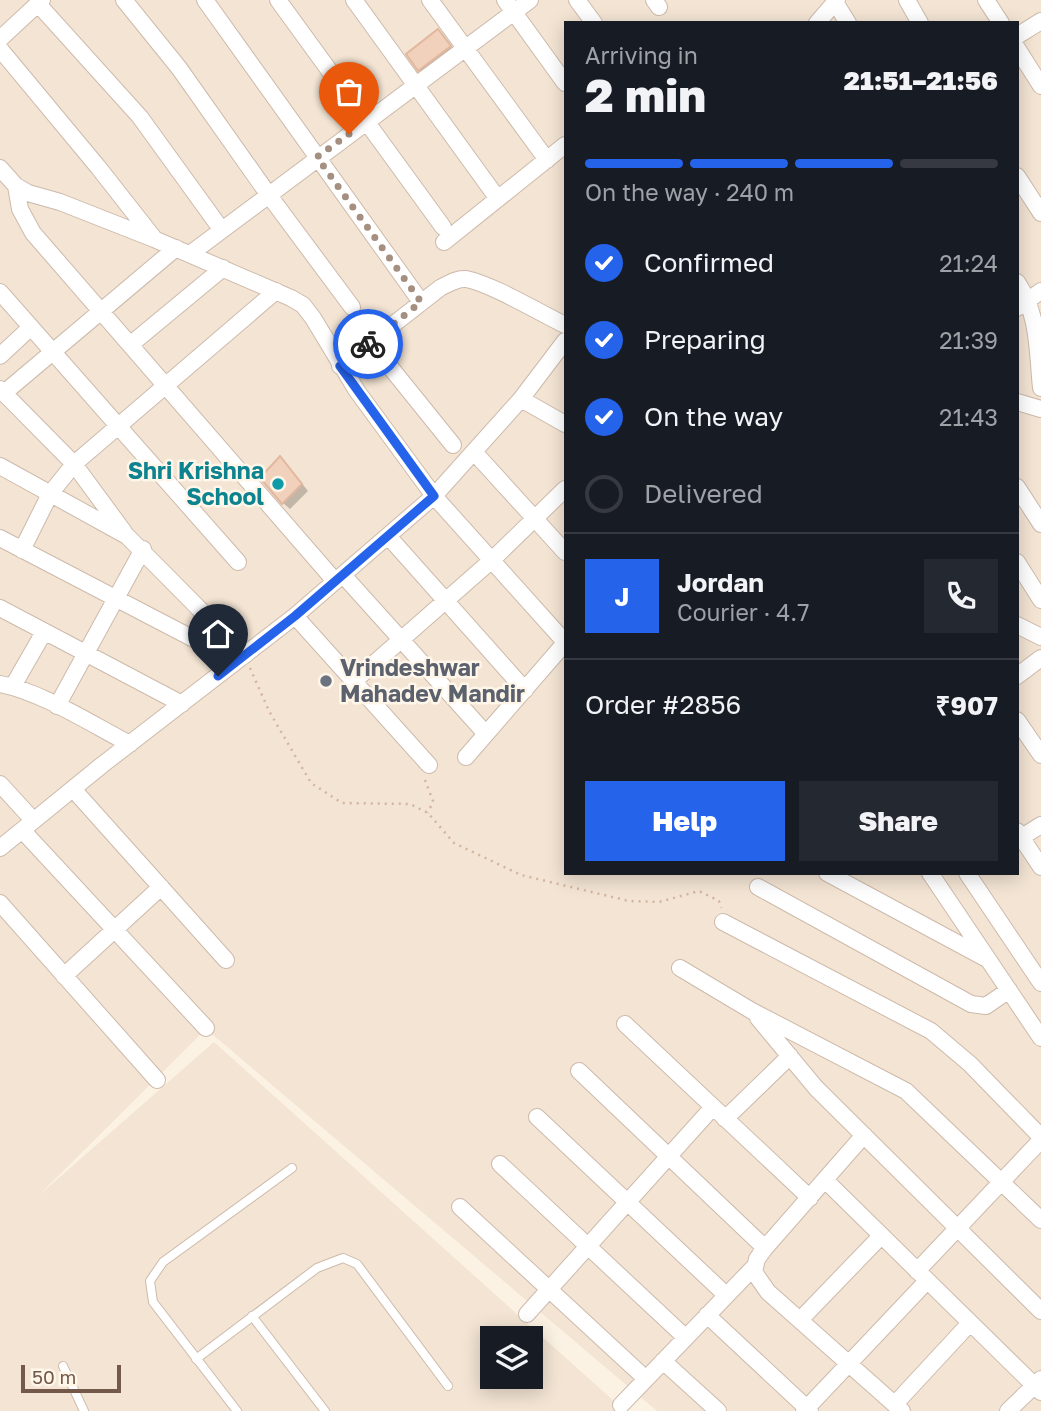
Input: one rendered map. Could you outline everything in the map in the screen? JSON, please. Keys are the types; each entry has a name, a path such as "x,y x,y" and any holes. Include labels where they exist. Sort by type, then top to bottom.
{"street":[{"path":"124,0 179,68 352,307"},
{"path":"278,0 443,235 498,199 564,146"},
{"path":"354,0 498,199"},
{"path":"430,0 547,160"},
{"path":"127,536 74,464 2,391 183,251 221,229 465,48 510,6 530,0"},
{"path":"577,0 593,21"},
{"path":"907,0 919,21"},
{"path":"986,0 999,21"},
{"path":"819,21 836,1 847,21"},
{"path":"0,38 40,2 139,117 221,229"},
{"path":"212,2 317,157 421,302"},
{"path":"510,6 564,82"},
{"path":"1019,36 1041,21"},
{"path":"0,50 154,239"},
{"path":"1019,51 1041,86"},
{"path":"0,168 16,186 28,193 60,202 154,239 276,291 303,306 313,318 340,366 434,496 564,641"},
{"path":"1019,179 1041,214"},
{"path":"16,186 20,209 33,233 165,386 339,578 401,640 486,734"},
{"path":"130,345 223,268"},
{"path":"340,366 421,302 457,280 466,279 487,287 564,325"},
{"path":"1019,285 1029,300 1036,334 1041,388"},
{"path":"22,550 50,494 74,464 276,291"},
{"path":"0,292 238,562"},
{"path":"0,356 31,327"},
{"path":"370,342 453,445"},
{"path":"0,848 295,616 434,496 521,399 564,342"},
{"path":"521,399 564,423"},
{"path":"1019,403 1041,409"},
{"path":"475,453 564,551"},
{"path":"0,466 127,536 143,549 241,658"},
{"path":"354,681 492,560 564,490"},
{"path":"1019,490 1041,524"},
{"path":"388,536 526,690"},
{"path":"0,538 117,600 241,658"},
{"path":"57,706 143,549"},
{"path":"1019,565 1041,600"},
{"path":"0,608 182,704"},
{"path":"295,616 429,765"},
{"path":"1019,626 1041,637"},
{"path":"44,632 6,685 57,706 130,744"},
{"path":"466,757 564,643"},
{"path":"1019,674 1041,658"},
{"path":"1019,723 1041,755"},
{"path":"0,784 28,825 116,931 206,1028"},
{"path":"73,789 226,960"},
{"path":"1019,836 1041,825"},
{"path":"1019,837 1041,867"},
{"path":"931,875 1009,990 1034,1014 1041,1038"},
{"path":"940,888 963,875"},
{"path":"967,875 1041,983"},
{"path":"850,878 987,959"},
{"path":"64,976 162,887"},
{"path":"758,887 971,1004 986,1006 1009,990"},
{"path":"0,903 157,1080"},
{"path":"707,1315 807,1410 922,1276 957,1228 1041,1139 970,1064 930,1031 723,922"},
{"path":"680,968 752,1011 906,1091 1041,1220"},
{"path":"752,1011 816,1088 1041,1311"},
{"path":"625,1024 810,1198"},
{"path":"726,1119 790,1056"},
{"path":"579,1071 765,1248"},
{"path":"527,1314 713,1107"},
{"path":"537,1117 726,1295"},
{"path":"621,1405 754,1267 765,1248 864,1135"},
{"path":"500,1164 685,1337"},
{"path":"825,1180 970,1323 1039,1386 1008,1411"},
{"path":"460,1207 646,1379"},
{"path":"800,1320 881,1236"},
{"path":"754,1267 755,1277 768,1292 899,1408 970,1323"},
{"path":"663,1361 718,1411"}],"lane":[{"path":"237,1411 153,1303 150,1281 163,1262 292,1168"},
{"path":"196,1359 317,1268 337,1258 350,1259 357,1264 448,1386"},
{"path":"252,1316 324,1411"},
{"path":"63,1366 84,1411"}],"path":[{"path":"241,658 311,783 342,803 410,804 428,813 454,843 521,875 629,901 659,902 699,891 719,901 723,922"},
{"path":"428,813 432,801 425,780 429,765"}],"shaded area":[{"path":"0,0 1041,0 1041,1411 657,1411 206,1029 37,1197 214,1042 530,1326 480,1326 480,1389 543,1389 543,1337 625,1411 0,1411"}],"building":[{"path":"438,29 451,46 418,71 406,54"},
{"name":"Shri Krishna School","path":"280,456 302,484 282,504 260,478"}],"way so far":[{"path":"349,134 317,157 421,302 368,344"}],"place":[{"name":"Shri Krishna School","path":"278,484"},
{"name":"Vrindeshwar Mahadev Mandir","path":"326,681"}],"route":[{"path":"218,676 295,616 434,496 340,366 368,344"}]}
